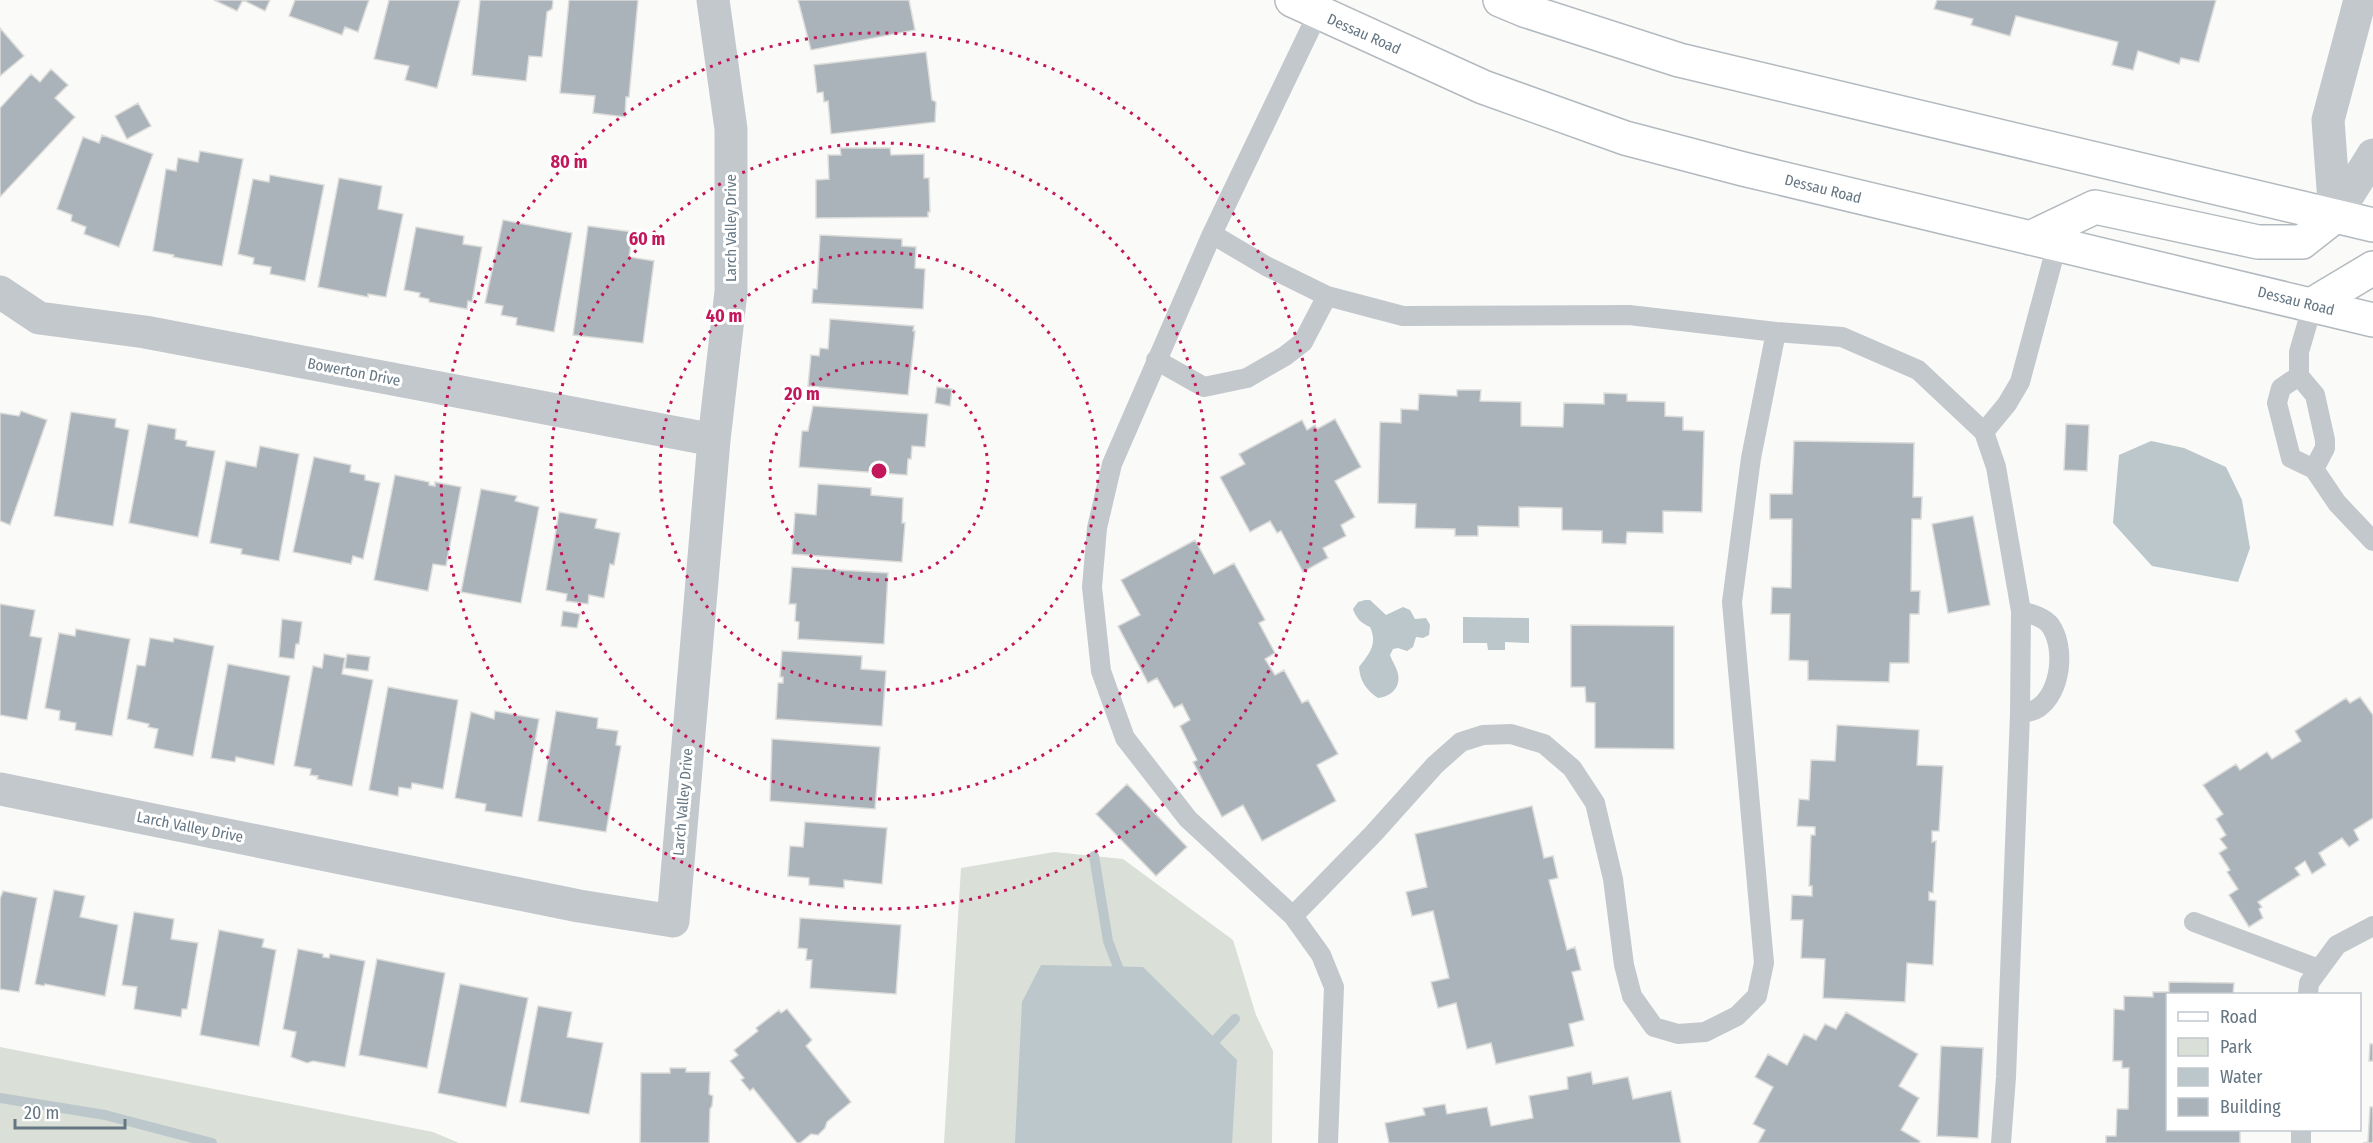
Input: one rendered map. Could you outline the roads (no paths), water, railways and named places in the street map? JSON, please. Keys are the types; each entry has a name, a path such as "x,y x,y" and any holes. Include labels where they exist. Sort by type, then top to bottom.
{"main road":[{"path":"1500,0 1524,10 1679,60 2373,225"},
{"name":"Dessau Road","path":"1311,4 1483,87 1625,138 1743,169 2373,320"},
{"path":"2044,241 2095,207 2258,242 2302,242 2335,216"},
{"path":"2313,304 2373,268"}],"street":[{"name":"Larch Valley Drive","path":"0,789 568,904 673,921 714,440 731,292 731,129 713,0"},
{"path":"2335,216 2328,120 2360,0"},
{"path":"2335,216 2373,155"},
{"name":"Bowerton Drive","path":"0,292 39,318 146,332 714,440"}],"lane":[{"path":"1311,4 1112,464 1097,528 1092,587 1101,670 1125,738 1188,819 1293,916 1322,955 1334,987 1328,1143"},
{"path":"1212,234 1266,266 1327,296 1403,316 1629,315 1776,332 1842,337 1918,370 1984,432 1996,467 2021,610 2020,714 2006,1077 2001,1143"},
{"path":"1984,432 2007,404 2020,382 2044,241"},
{"path":"1156,360 1204,387 1247,378 1285,356 1303,342 1327,296"},
{"path":"2313,304 2299,352 2299,376 2315,395 2325,441 2323,454 2314,469"},
{"path":"1293,916 1374,833 1435,765 1461,742 1483,735 1511,734 1544,744 1572,768 1595,803 1613,879 1624,966 1629,986 1632,996 1654,1027 1678,1034 1705,1032 1737,1016 1757,996 1764,963 1732,602 1751,458 1776,332"},
{"path":"2299,376 2281,388 2277,403 2291,458 2314,469 2337,503 2373,541"},
{"path":"2020,714 2038,708 2051,693 2058,680 2059,664 2056,640 2050,625 2041,617 2021,610"},
{"path":"2194,922 2319,969"},
{"path":"2308,993 2309,983 2337,945 2373,926"}],"water":[{"path":"2151,441 2184,448 2226,467 2242,500 2250,548 2238,582 2152,566 2113,523 2119,455"},
{"path":"1370,600 1386,615 1403,607 1410,610 1415,619 1426,618 1430,625 1429,635 1423,638 1416,637 1413,647 1407,651 1393,649 1390,655 1397,672 1398,684 1390,694 1378,698 1364,685 1359,667 1373,644 1370,627 1359,620 1353,609 1358,602"},
{"path":"1463,617 1529,618 1529,643 1505,642 1505,650 1488,650 1487,643 1463,643"},
{"path":"1041,965 1143,967 1237,1060 1232,1143 1015,1143 1022,1002"}],"waterway":[{"path":"1094,856 1108,941 1122,978"},
{"path":"1208,1048 1235,1019"},
{"path":"0,1098 105,1115 212,1143"}]}
